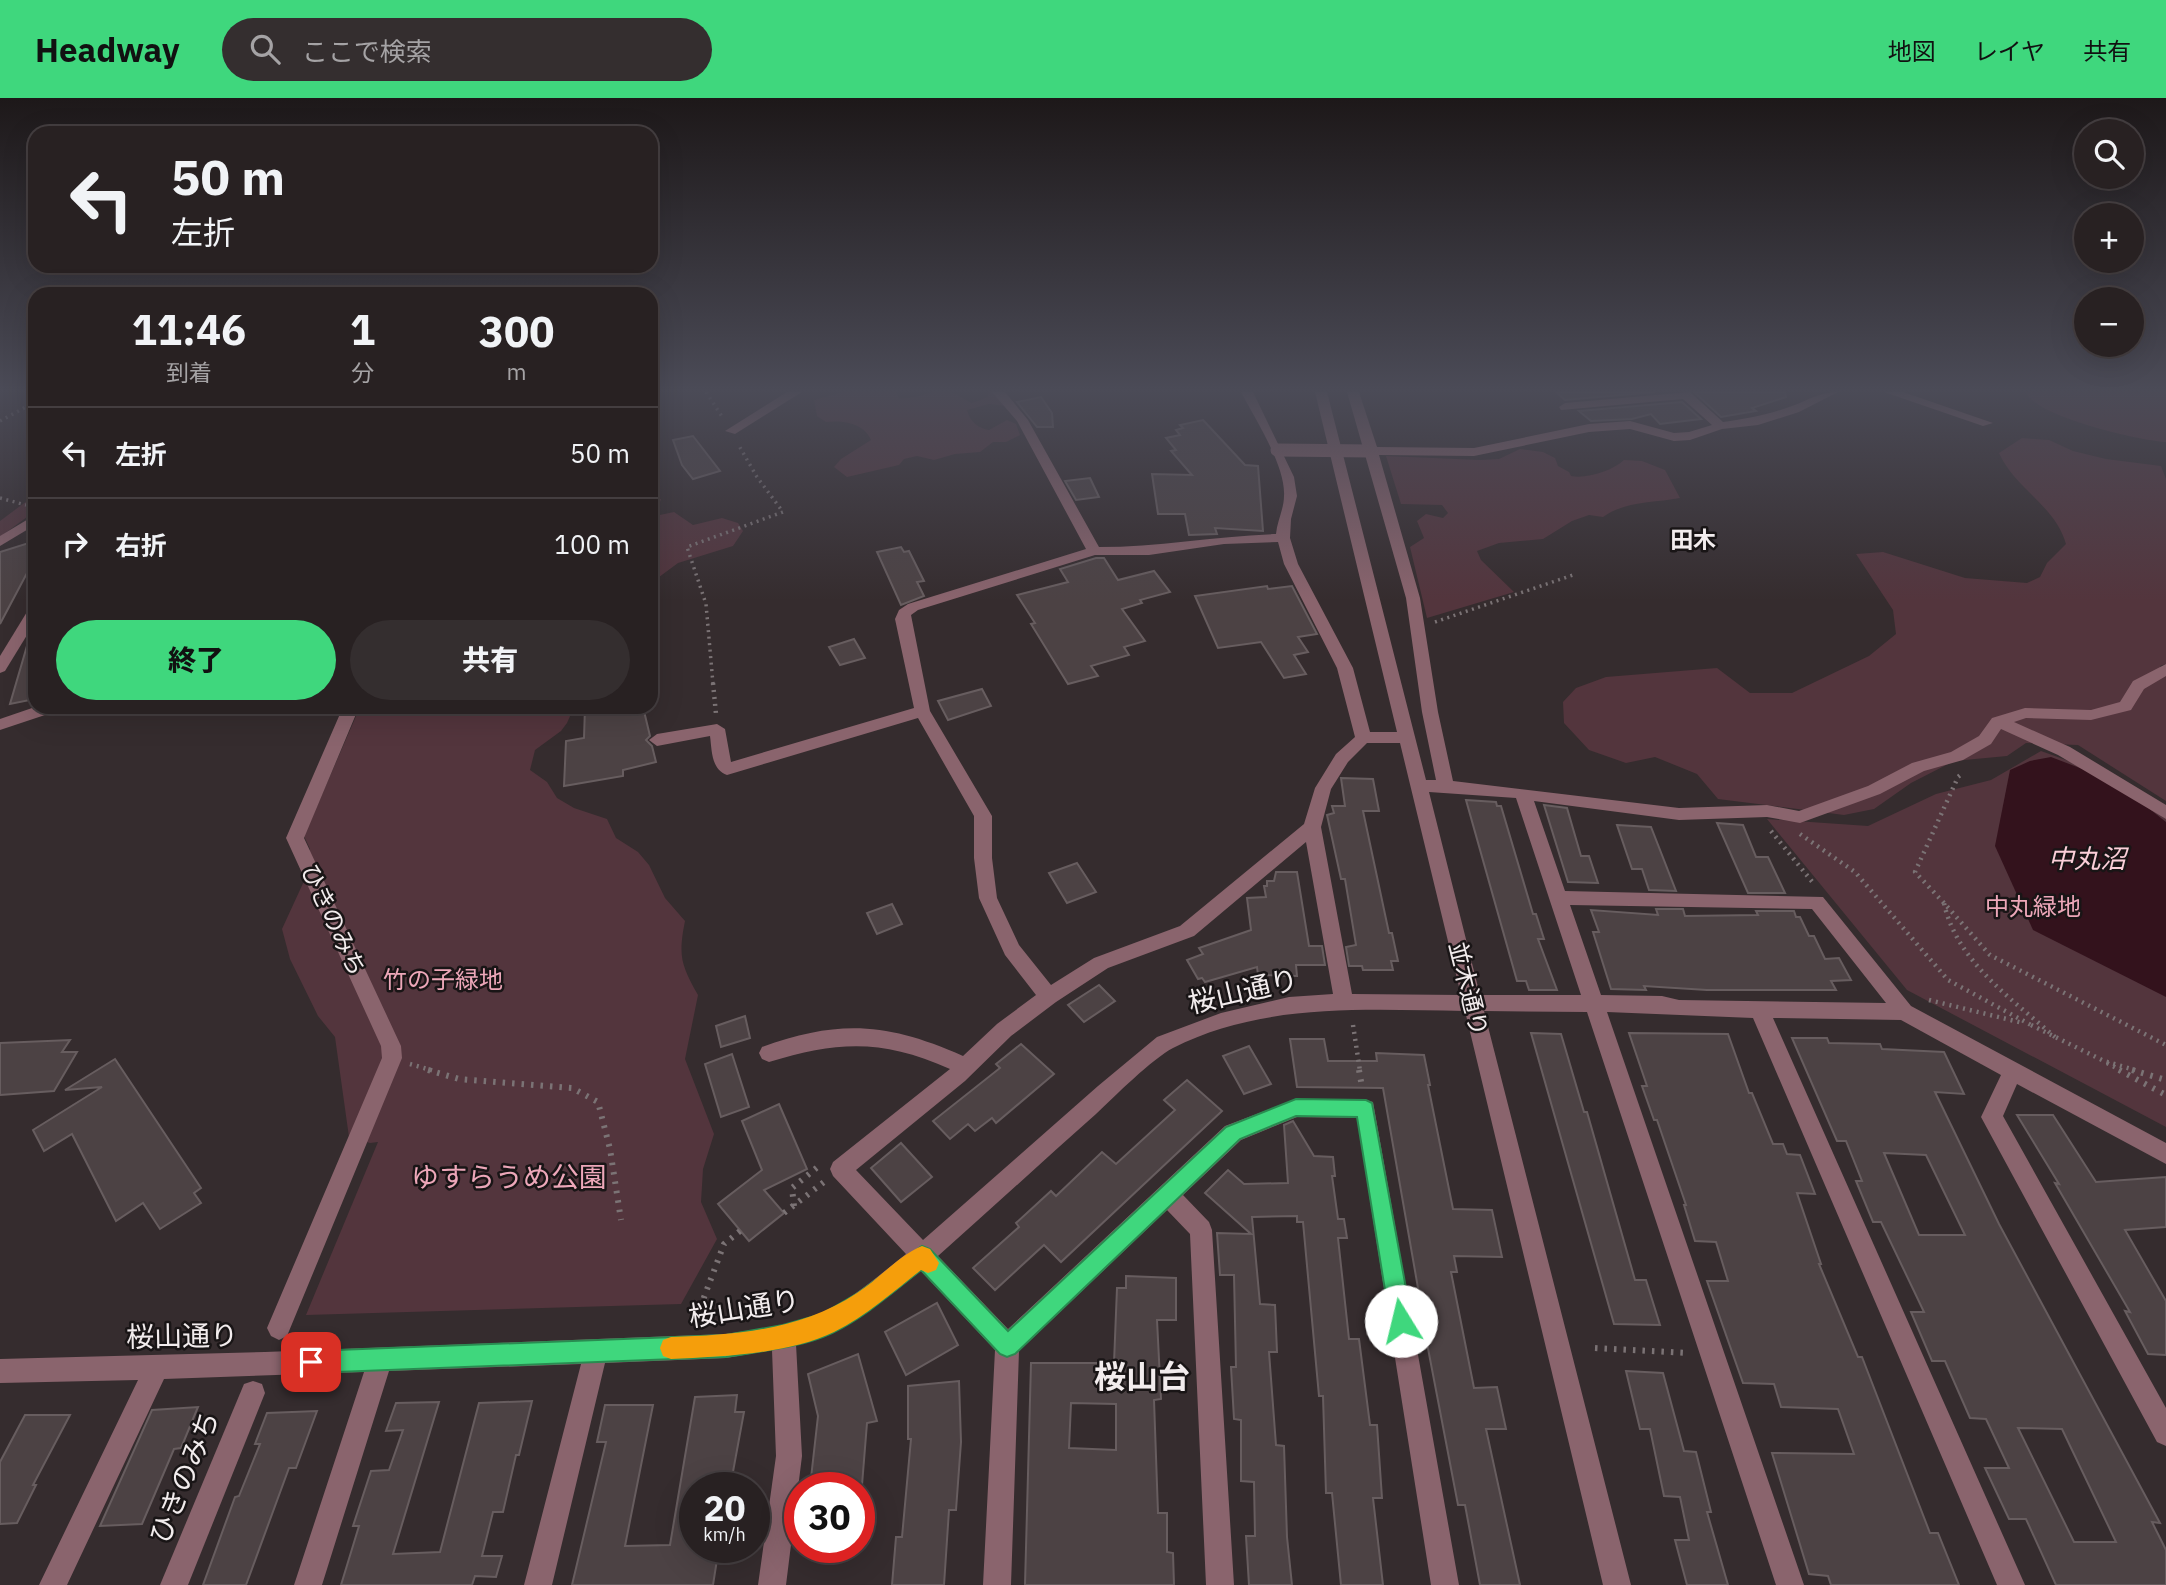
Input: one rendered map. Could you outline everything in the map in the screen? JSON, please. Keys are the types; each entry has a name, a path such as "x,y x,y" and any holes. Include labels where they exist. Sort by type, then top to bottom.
{"street":[{"path":"1045,461 1094,551"},
{"path":"1282,461 1291,496 1284,519 1283,538 1291,564 1345,668 1363,738"},
{"name":"並木通り","path":"1338,461 1617,1585"},
{"path":"1376,461 1413,598 1430,712 1446,786"},
{"path":"0,542 28,516"},
{"path":"1049,996 1012,950 988,898 983,858 983,816 922,711 902,619 904,613 925,603 1094,551 1149,551 1224,540 1283,538"},
{"path":"0,668 28,622"},
{"path":"1417,786 1523,793 1679,814 1761,811 1800,817 1874,790 1918,767 1957,756 1985,740 1998,722 2025,713 2091,715 2125,706 2138,685 2166,670"},
{"path":"657,740 717,729 721,761 727,769 750,765 922,711"},
{"path":"0,725 31,714"},
{"name":"ひきのみち","path":"348,714 295,838 391,1046 392,1058"},
{"path":"1998,722 2035,734 2074,755 2166,813"},
{"path":"1344,1002 1312,827 1323,788 1342,758 1363,738 1405,737"},
{"path":"1523,793 1790,1585"},
{"path":"1007,1346 841,1168 966,1068 1004,1030 1049,996 1101,963 1187,931 1312,827"},
{"path":"1558,898 1817,902 1905,1012 2166,1154"},
{"name":"桜山通り","path":"0,1371 726,1346 783,1336 827,1324 866,1300 922,1256 1077,1116 1164,1043 1221,1020 1289,1006 1344,1002 1662,1004 1679,1008 1760,1011 1905,1012"},
{"path":"1760,1011 2011,1585"},
{"path":"769,1053 810,1040 848,1034 886,1037 927,1049 966,1068"},
{"path":"279,1328 392,1058"},
{"path":"2012,1072 1992,1117 2166,1433"},
{"path":"997,1585 1007,1346 1233,1133 1296,1108 1366,1109 1446,1585"},
{"path":"1169,1196 1201,1230 1220,1585"},
{"path":"772,1585 789,1456 783,1336"},
{"path":"538,1585 596,1351"},
{"path":"308,1585 381,1359"},
{"path":"53,1585 157,1367"},
{"name":"ひきのみち","path":"174,1585 253,1393"}],"path":[{"path":"717,729 706,604 687,547 783,512 748,461"},
{"path":"0,498 28,510"},
{"path":"1418,630 1450,616 1577,574"},
{"path":"1968,770 1958,777 1915,872 1990,955 2166,1045"},
{"path":"1761,811 1822,893 1817,902"},
{"path":"1761,811 1855,872 1948,980 2166,1095"},
{"path":"1944,903 1944,915 1957,939 1991,981 2055,1037"},
{"path":"1927,1000 2031,1025"},
{"path":"1353,1025 1366,1109"},
{"path":"392,1058 459,1079 572,1088 598,1102 610,1149 621,1220"},
{"path":"2104,1061 2166,1080"},
{"path":"784,1213 841,1168"},
{"path":"697,1316 724,1244 740,1231"},
{"path":"1595,1348 1712,1354"}],"green space":[{"path":"839,461 902,461 899,465 847,477 834,467"},
{"path":"1388,461 1556,461 1571,476 1584,476 1613,468 1622,461 1643,461 1665,470 1680,498 1630,505 1603,517 1589,515 1572,521 1543,539 1499,543 1477,551 1481,560 1514,592 1427,618 1410,547 1424,538 1417,521 1426,514 1443,518 1448,513 1442,505 1401,504"},
{"path":"2004,461 2125,461 2161,466 2166,479 2166,664 2160,666 2166,674 2166,801 2078,745 2026,743 2007,756 1954,761 1911,783 1874,809 1844,815 1718,799 1697,774 1655,757 1626,763 1589,750 1564,723 1563,702 1576,688 1606,677 1717,668 1750,693 1792,693 1869,656 1896,634 1893,610 1856,554 1883,552 1965,578 2027,583 2040,577 2047,563 2066,544 2053,518"},
{"path":"28,500 28,516 0,537 0,521"},
{"path":"674,512 693,525 722,518 738,523 743,531 733,546 678,563 658,578 658,515"},
{"path":"357,714 571,714 561,731 535,750 530,770 547,782 557,798 574,808 607,819 616,838 638,852 649,865 665,898 685,921 682,960 698,995 685,1059 714,1134 703,1169 701,1202 717,1239 681,1304 306,1315 378,1142 370,1143 349,1137 335,1037 318,1016 290,959 282,929 305,879 310,849 304,836"},
{"name":"中丸緑地","path":"2041,751 2094,770 2166,811 2166,1127 1907,990 1767,819 1868,826 1936,794 1991,780"}],"water":[{"name":"中丸沼","path":"2051,757 2127,791 2166,822 2166,997 2033,930 1995,846 2010,770 2030,761"}],"building":[{"path":"681,461 713,461 720,471 693,479"},
{"path":"1180,461 1242,461 1245,465 1258,466 1263,531 1215,528 1217,534 1189,535 1185,514 1158,514 1152,474 1192,475"},
{"path":"1090,478 1099,497 1076,500 1065,481"},
{"path":"28,543 28,571 0,624 0,552"},
{"path":"901,547 904,552 909,551 924,581 917,582 924,596 901,605 877,552"},
{"path":"1104,558 1118,580 1154,571 1170,592 1140,600 1142,603 1122,609 1145,641 1124,647 1129,655 1091,666 1098,676 1068,684 1031,624 1035,623 1017,595 1068,582 1060,569"},
{"path":"1267,586 1268,589 1292,586 1317,634 1298,637 1308,652 1294,655 1306,674 1284,678 1261,642 1218,648 1195,596"},
{"path":"854,639 865,658 840,665 829,647"},
{"path":"28,642 28,700 10,704"},
{"path":"982,689 991,706 948,720 938,701"},
{"path":"585,714 645,714 650,736 646,740 652,746 656,762 623,770 623,776 564,786 566,741 584,738"},
{"path":"1341,778 1373,779 1379,811 1363,811 1389,933 1392,933 1398,961 1391,961 1393,970 1363,970 1362,966 1349,966 1346,947 1356,945 1345,879 1341,879 1327,815 1334,813 1332,806 1345,806"},
{"path":"1466,800 1496,802 1497,806 1501,806 1533,914 1536,914 1544,939 1538,939 1557,990 1529,990 1526,981 1517,981"},
{"path":"1544,805 1567,808 1581,856 1589,856 1598,883 1568,882"},
{"path":"1717,823 1743,825 1756,857 1768,857 1785,893 1748,893"},
{"path":"1617,825 1651,827 1676,891 1649,890 1642,869 1632,869"},
{"path":"1077,863 1096,892 1067,903 1049,873"},
{"path":"1276,872 1297,872 1309,946 1322,946 1325,965 1296,965 1297,976 1258,975 1257,967 1205,982 1202,978 1198,979 1187,960 1203,954 1199,948 1251,930 1247,898 1266,897 1264,886 1267,886 1267,881 1274,881"},
{"path":"892,904 902,924 877,934 867,913"},
{"path":"1656,909 1683,909 1685,916 1758,915 1756,911 1794,911 1809,936 1814,936 1825,959 1839,958 1851,980 1831,981 1836,990 1707,990 1644,986 1646,990 1611,989 1593,932 1599,932 1591,910 1658,915"},
{"path":"1099,985 1115,1001 1084,1022 1068,1005"},
{"path":"745,1016 750,1038 721,1047 716,1026"},
{"path":"1531,1033 1561,1034 1584,1112 1587,1112 1635,1280 1646,1280 1660,1325 1614,1324"},
{"path":"1629,1033 1728,1034 1749,1093 1752,1093 1773,1144 1783,1144 1787,1154 1800,1155 1815,1194 1797,1193 1819,1264 1858,1357 1862,1357 1930,1533 1938,1533 1959,1585 1831,1585 1828,1576 1809,1574 1772,1453 1854,1454 1838,1409 1781,1407 1774,1384 1743,1383 1707,1281 1728,1281 1716,1242 1695,1241 1686,1205 1657,1120 1654,1120 1642,1086 1647,1086"},
{"path":"1792,1038 1827,1038 1829,1043 1880,1044 1882,1049 1944,1052 1964,1094 1935,1092 1999,1224 2160,1523 2152,1522 2166,1550 2166,1585 2056,1585 2026,1519 2009,1519 1985,1468 2009,1468 1986,1419 1970,1418 1945,1361 1932,1361 1911,1312 1924,1312 1881,1222 1873,1222 1856,1181 1862,1181 1846,1141 1837,1141","holes":["1884,1153 1926,1155 1965,1235 1919,1235","2018,1428 2062,1429 2116,1542 2074,1542"]},
{"path":"1290,1039 1324,1039 1328,1061 1377,1061 1376,1053 1424,1055 1453,1209 1492,1210 1502,1257 1454,1256 1457,1272 1451,1272 1474,1388 1497,1387 1506,1429 1486,1429 1520,1585 1480,1585 1465,1505 1458,1505 1426,1338 1423,1338 1415,1288 1418,1288 1383,1088 1297,1087"},
{"path":"70,1040 62,1052 77,1052 54,1091 0,1095 0,1043"},
{"path":"1021,1044 1054,1074 996,1123 992,1118 975,1131 968,1124 950,1139 933,1121 1000,1068 996,1064"},
{"path":"1249,1046 1271,1084 1244,1094 1223,1056"},
{"path":"732,1054 749,1107 721,1117 705,1064"},
{"path":"115,1059 201,1188 194,1193 201,1203 160,1229 143,1203 116,1221 72,1134 44,1151 33,1130 102,1087 65,1090"},
{"path":"1187,1080 1222,1111 1061,1262 1044,1245 995,1290 973,1268 1019,1227 1016,1223 1051,1191 1056,1196 1102,1152 1116,1164 1175,1110 1164,1100"},
{"path":"779,1104 807,1169 764,1190 784,1213 749,1241 718,1204 762,1170 742,1121"},
{"path":"2017,1115 2053,1115 2096,1182 2166,1177 2166,1227 2125,1230 2166,1301 2166,1355 2148,1354 2125,1311 2130,1312 2055,1183 2059,1184"},
{"path":"1293,1121 1314,1156 1333,1157 1335,1176 1332,1176 1338,1219 1344,1219 1347,1238 1338,1238 1349,1339 1359,1339 1370,1425 1377,1425 1382,1498 1373,1498 1383,1585 1341,1585 1332,1493 1326,1493 1323,1396 1319,1396 1303,1222 1297,1222 1297,1216 1252,1217 1260,1304 1275,1305 1277,1352 1269,1352 1276,1445 1284,1446 1287,1537 1292,1585 1249,1585 1246,1536 1255,1536 1254,1482 1241,1481 1241,1420 1234,1419 1231,1367 1236,1367 1234,1275 1220,1275 1217,1233 1251,1234 1205,1193 1228,1170 1244,1184 1288,1183 1284,1125"},
{"path":"901,1143 932,1177 901,1202 871,1168"},
{"path":"1126,1276 1176,1278 1176,1320 1157,1320 1161,1399 1154,1400 1158,1513 1167,1513 1167,1552 1173,1553 1174,1585 1025,1585 1031,1363 1114,1363 1117,1288 1126,1288","holes":["1071,1403 1116,1404 1116,1450 1069,1448"]},
{"path":"937,1303 958,1345 906,1375 885,1332"},
{"path":"858,1354 877,1421 867,1423 863,1472 812,1472 818,1416 808,1374"},
{"path":"1626,1371 1663,1373 1684,1451 1696,1452 1711,1512 1707,1512 1728,1585 1687,1585 1675,1540 1689,1540 1680,1497 1664,1496 1650,1429 1640,1429"},
{"path":"959,1381 961,1442 956,1510 949,1510 944,1585 892,1585 896,1537 902,1537 911,1439 908,1439 908,1386"},
{"path":"737,1395 735,1412 744,1412 733,1472 682,1472 695,1397"},
{"path":"532,1401 503,1512 493,1512 482,1556 502,1556 496,1577 475,1576 472,1585 341,1585 359,1526 353,1526 371,1471 389,1470 403,1430 386,1431 396,1403 439,1402 393,1554 440,1552 479,1403"},
{"path":"605,1405 653,1405 625,1546 670,1545 679,1492 679,1563 716,1563 713,1585 572,1585 606,1442 597,1442"},
{"path":"198,1407 181,1448 174,1449 142,1524 100,1526 152,1410"},
{"path":"317,1411 296,1468 289,1468 246,1585 203,1585 235,1497 239,1496 260,1444 255,1444 267,1413"},
{"path":"25,1415 70,1415 33,1485 36,1485 17,1523 0,1524 0,1462"}],"slow traffic":[{"path":"671,1348 726,1346 783,1336 827,1324 866,1300 922,1256 928,1263"}],"district":[{"name":"田木","path":"1693,540"},
{"name":"桜山台","path":"1142,1377"}],"route":[{"path":"311,1362 726,1346 783,1336 827,1324 866,1300 922,1256 1007,1346 1233,1133 1296,1108 1366,1109 1401,1321"}],"park label":[{"name":"竹の子緑地","path":"443,980"},
{"name":"ゆすらうめ公園","path":"509,1177"}]}
